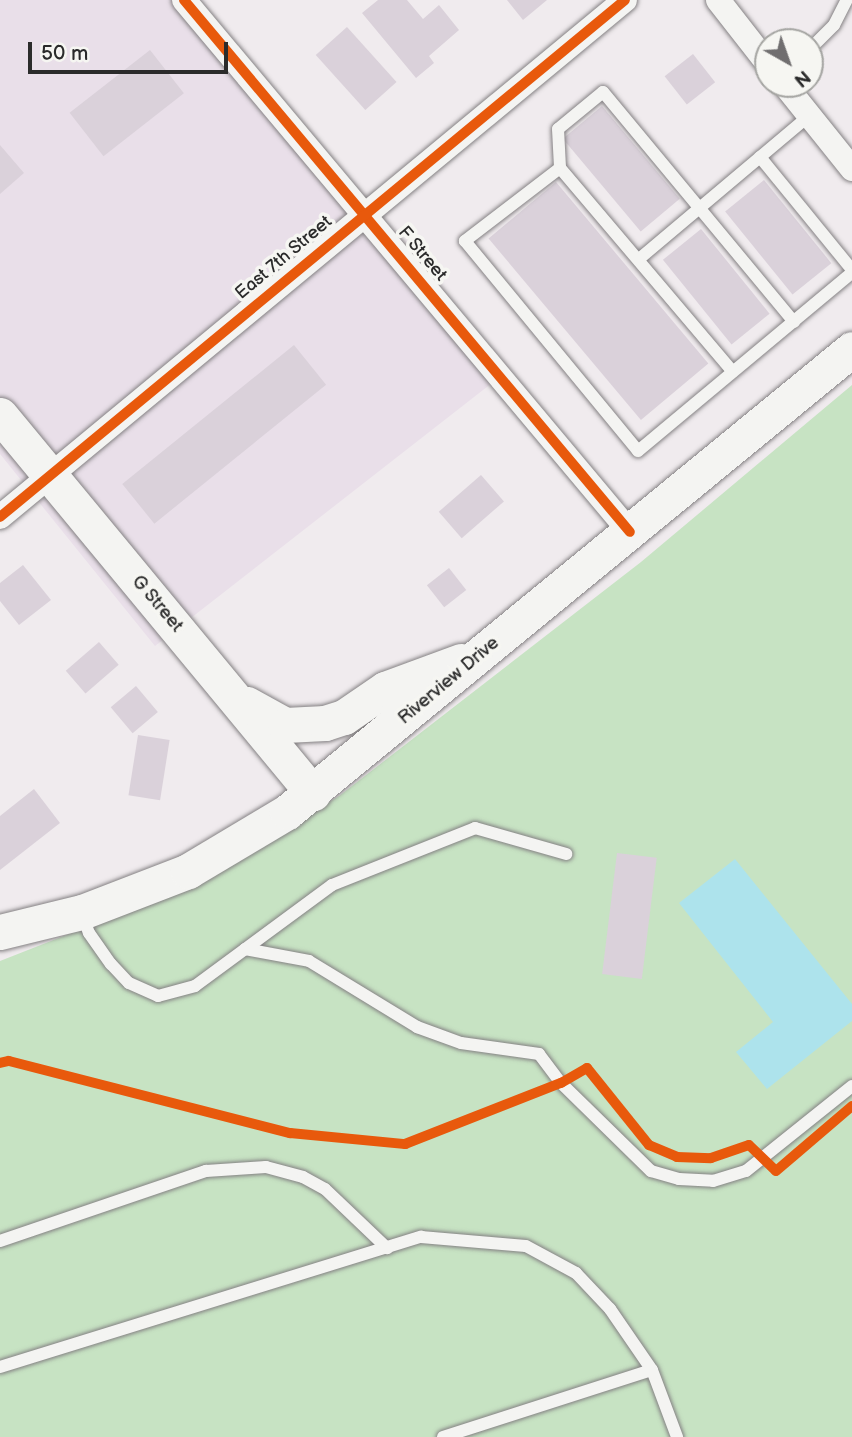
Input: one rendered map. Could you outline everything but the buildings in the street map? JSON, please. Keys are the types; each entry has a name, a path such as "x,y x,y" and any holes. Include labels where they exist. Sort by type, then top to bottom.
{"main road":[{"name":"Riverview Drive","path":"0,932 82,912 188,871 313,793 852,349"},
{"name":"G Street","path":"0,415 313,793"},
{"path":"235,698 285,725 325,723 344,717 385,689 481,654"}],"street":[{"name":"F Street","path":"184,0 630,532"},
{"name":"East 7th Street","path":"0,517 625,0"},
{"path":"718,0 754,46"},
{"path":"795,98 852,169"}],"lane":[{"path":"824,35 834,25 847,0"},
{"path":"733,372 561,168 558,129 603,92 794,322"},
{"path":"639,259 809,116"},
{"path":"561,168 465,241 638,451 852,272 760,157"},
{"path":"82,912 89,933 111,964 129,983 158,996 195,986 332,885 475,828 566,854"},
{"path":"246,949 309,961 416,1027 461,1043 539,1054 561,1083 651,1171 679,1179 713,1181 746,1171 852,1086"},
{"path":"0,1241 206,1171 266,1167 303,1177 324,1189 387,1248"},
{"path":"0,1367 421,1237 526,1246 576,1273 610,1309 652,1370 677,1437"},
{"path":"443,1437 652,1370"}],"shaded area":[{"path":"0,0 172,0 492,383 155,646 0,454"}],"green space":[{"path":"852,385 852,1437 0,1437 0,961 191,886 339,796 641,562"}],"water":[{"path":"735,859 852,1004 852,1021 767,1089 736,1052 773,1022 679,903"}],"cycle path":[{"path":"184,0 630,532"},
{"path":"0,517 625,0"},
{"path":"0,1063 9,1061 290,1133 405,1144 561,1083 587,1068 649,1145 677,1157 711,1158 749,1145 776,1171 852,1106"}]}
